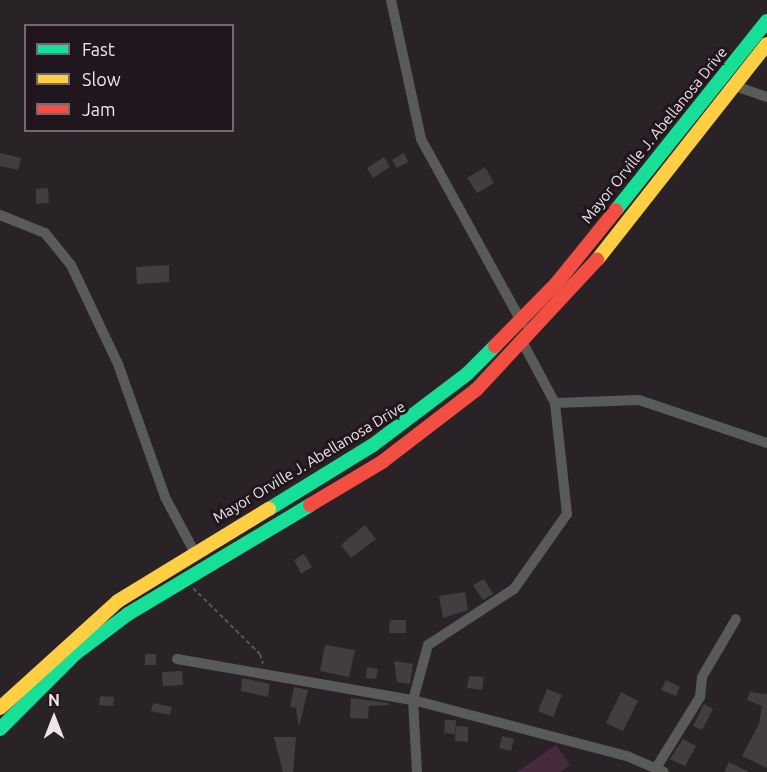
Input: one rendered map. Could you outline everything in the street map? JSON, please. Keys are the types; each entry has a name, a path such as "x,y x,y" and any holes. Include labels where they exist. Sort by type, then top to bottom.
{"main road":[{"name":"Mayor Orville J. Abellanosa Drive","path":"0,708 91,623 194,551 373,445 422,413 522,323 767,21"},
{"path":"0,729 75,654 185,575 382,462 524,345 624,226 767,44"},
{"path":"611,215 624,226"},
{"path":"373,445 382,462"}],"street":[{"path":"391,0 421,139 522,323"},
{"path":"735,86 767,97"},
{"path":"0,215 40,229 70,265 118,364 165,497 194,551"},
{"path":"417,772 414,700 418,666 434,636 504,599 567,514 555,403 524,345"},
{"path":"555,403 639,400 767,442"},
{"path":"177,659 414,700 660,770 700,697 702,677 736,619"}],"path":[{"path":"185,575 195,592 261,654 262,675"}],"shaded area":[{"path":"556,745 570,765 560,772 517,772"}],"building":[{"path":"0,153 21,158 18,170 0,166"},
{"path":"404,153 408,162 397,168 392,160"},
{"path":"384,157 390,167 373,178 367,168"},
{"path":"485,167 494,183 477,193 467,178"},
{"path":"48,188 49,203 36,204 36,189"},
{"path":"169,265 169,282 137,284 136,267"},
{"path":"365,525 376,539 351,558 341,545"},
{"path":"304,554 312,567 301,574 294,560"},
{"path":"484,579 493,594 483,600 473,585"},
{"path":"465,592 468,610 443,618 439,596"},
{"path":"390,620 406,620 406,633 389,633"},
{"path":"325,645 355,650 349,677 320,671"},
{"path":"145,654 156,654 156,665 145,665"},
{"path":"394,661 413,664 410,684 397,682"},
{"path":"367,667 378,669 376,679 366,678"},
{"path":"182,671 183,685 163,686 162,672"},
{"path":"469,676 484,677 482,690 467,688"},
{"path":"242,678 270,684 268,697 241,691"},
{"path":"666,680 680,687 676,696 661,690"},
{"path":"294,687 308,690 299,727 296,708 290,707"},
{"path":"547,689 562,695 553,717 538,711"},
{"path":"621,692 638,701 623,731 606,723"},
{"path":"750,692 767,694 767,768 742,756 759,724 762,706 747,700"},
{"path":"100,696 114,697 113,706 99,705"},
{"path":"351,698 389,703 389,705 369,706 368,719 350,718"},
{"path":"153,703 172,707 170,715 151,711"},
{"path":"704,704 713,709 702,730 693,726"},
{"path":"445,720 456,720 455,734 444,733"},
{"path":"456,726 468,727 468,742 455,741"},
{"path":"502,736 514,739 511,751 499,748"},
{"path":"274,737 296,737 293,772 283,772"},
{"path":"683,739 696,746 685,766 670,759"},
{"path":"729,762 749,772 724,772"}],"traffic: fast":[{"path":"616,210 767,21"},
{"path":"269,509 373,445 467,374 495,346"},
{"path":"0,729 75,654 128,614 310,505"}],"traffic: slow":[{"path":"597,260 767,44"},
{"path":"0,708 118,601 269,509"}],"traffic: jam":[{"path":"495,346 556,284 616,210"},
{"path":"310,505 382,462 476,390 597,260"}]}
